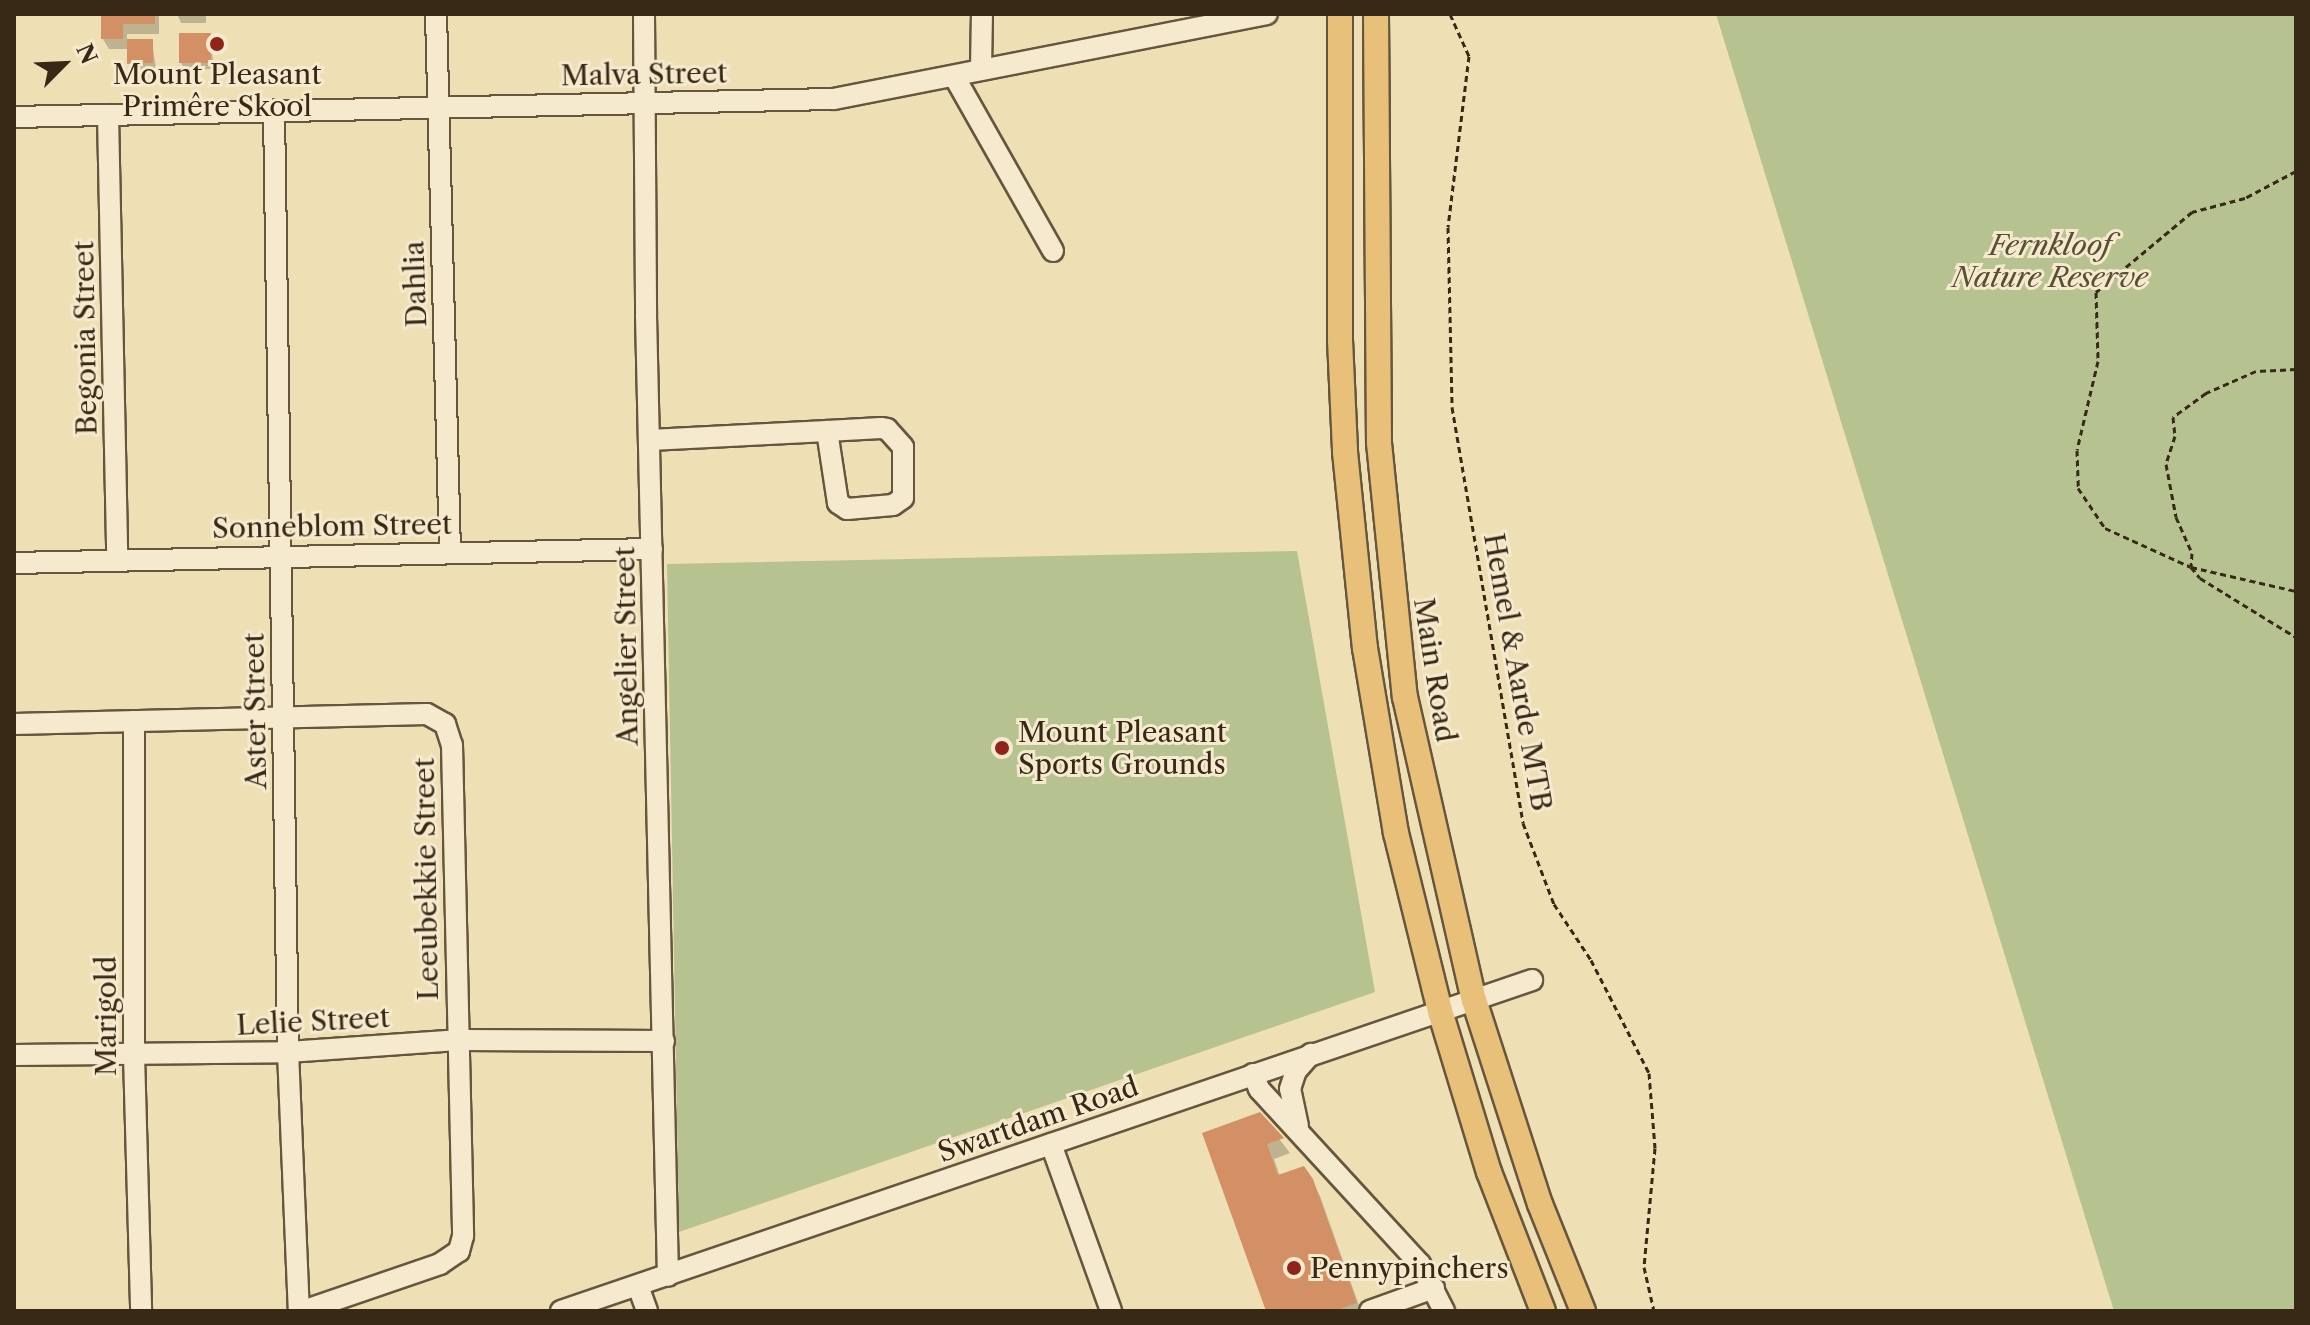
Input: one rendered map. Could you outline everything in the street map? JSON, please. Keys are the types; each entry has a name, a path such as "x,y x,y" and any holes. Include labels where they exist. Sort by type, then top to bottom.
{"main road":[{"path":"1340,14 1340,340 1351,526 1365,648 1396,833 1440,1011 1489,1172 1543,1311"},
{"name":"Main Road","path":"1376,14 1376,377 1387,539 1405,697 1474,1000 1540,1204 1583,1311"}],"street":[{"name":"Dahlia","path":"436,14 450,552"},
{"name":"Angelier Street","path":"644,14 668,1276"},
{"path":"981,69 982,14"},
{"name":"Malva Street","path":"14,117 834,99 1267,14"},
{"path":"954,76 1053,251"},
{"name":"Aster Street","path":"274,110 288,1052 301,1311"},
{"name":"Begonia Street","path":"108,115 117,559"},
{"path":"650,440 827,431 892,431 903,447 903,498 893,505 863,507 838,503 827,431"},
{"name":"Sonneblom Street","path":"14,563 279,554 652,549"},
{"name":"Leeubekkie Street","path":"14,724 427,714 445,724 452,745 463,1236 459,1251 440,1264 301,1311"},
{"name":"Marigold","path":"134,721 134,1055 141,1311"},
{"name":"Swartdam Road","path":"561,1311 1532,980"},
{"name":"Lelie Street","path":"14,1055 288,1052 458,1040 664,1041"},
{"path":"1304,1136 1292,1110 1290,1089 1296,1071 1311,1054"},
{"path":"1253,1074 1259,1089 1420,1264 1444,1311"},
{"path":"1051,1144 1111,1311"},
{"path":"638,1286 647,1311"},
{"path":"1370,1311 1434,1288"}],"path":[{"name":"Hemel & Aarde MTB","path":"1450,14 1469,56 1448,227 1452,407 1523,823 1554,904 1591,960 1649,1073 1655,1135 1644,1267 1654,1311"},
{"path":"2296,171 2245,198 2192,212 2096,292 2098,361 2077,450 2078,488 2105,528 2191,567 2296,591"},
{"path":"2296,369 2256,371 2206,393 2173,417 2175,436 2166,464 2176,517 2192,553 2191,567 2213,590 2296,637"}],"green space":[{"name":"Fernkloof Nature Reserve","path":"1716,14 2296,14 2296,1311 2114,1311"},
{"name":"Mount Pleasant Sports Grounds","path":"1297,551 1375,992 679,1232 667,564"}],"building":[{"path":"101,14 155,14 155,24 123,24 123,39 101,39"},
{"path":"179,33 211,33 211,63 179,63"},
{"path":"127,39 153,39 153,63 127,64"},
{"path":"1260,1112 1284,1138 1267,1144 1278,1175 1304,1166 1313,1179 1357,1303 1334,1311 1266,1311 1202,1133"}],"place":[{"name":"Mount Pleasant Primêre Skool","path":"217,44"},
{"name":"Mount Pleasant Sports Grounds","path":"1002,748"},
{"name":"Pennypinchers","path":"1294,1268"}]}
